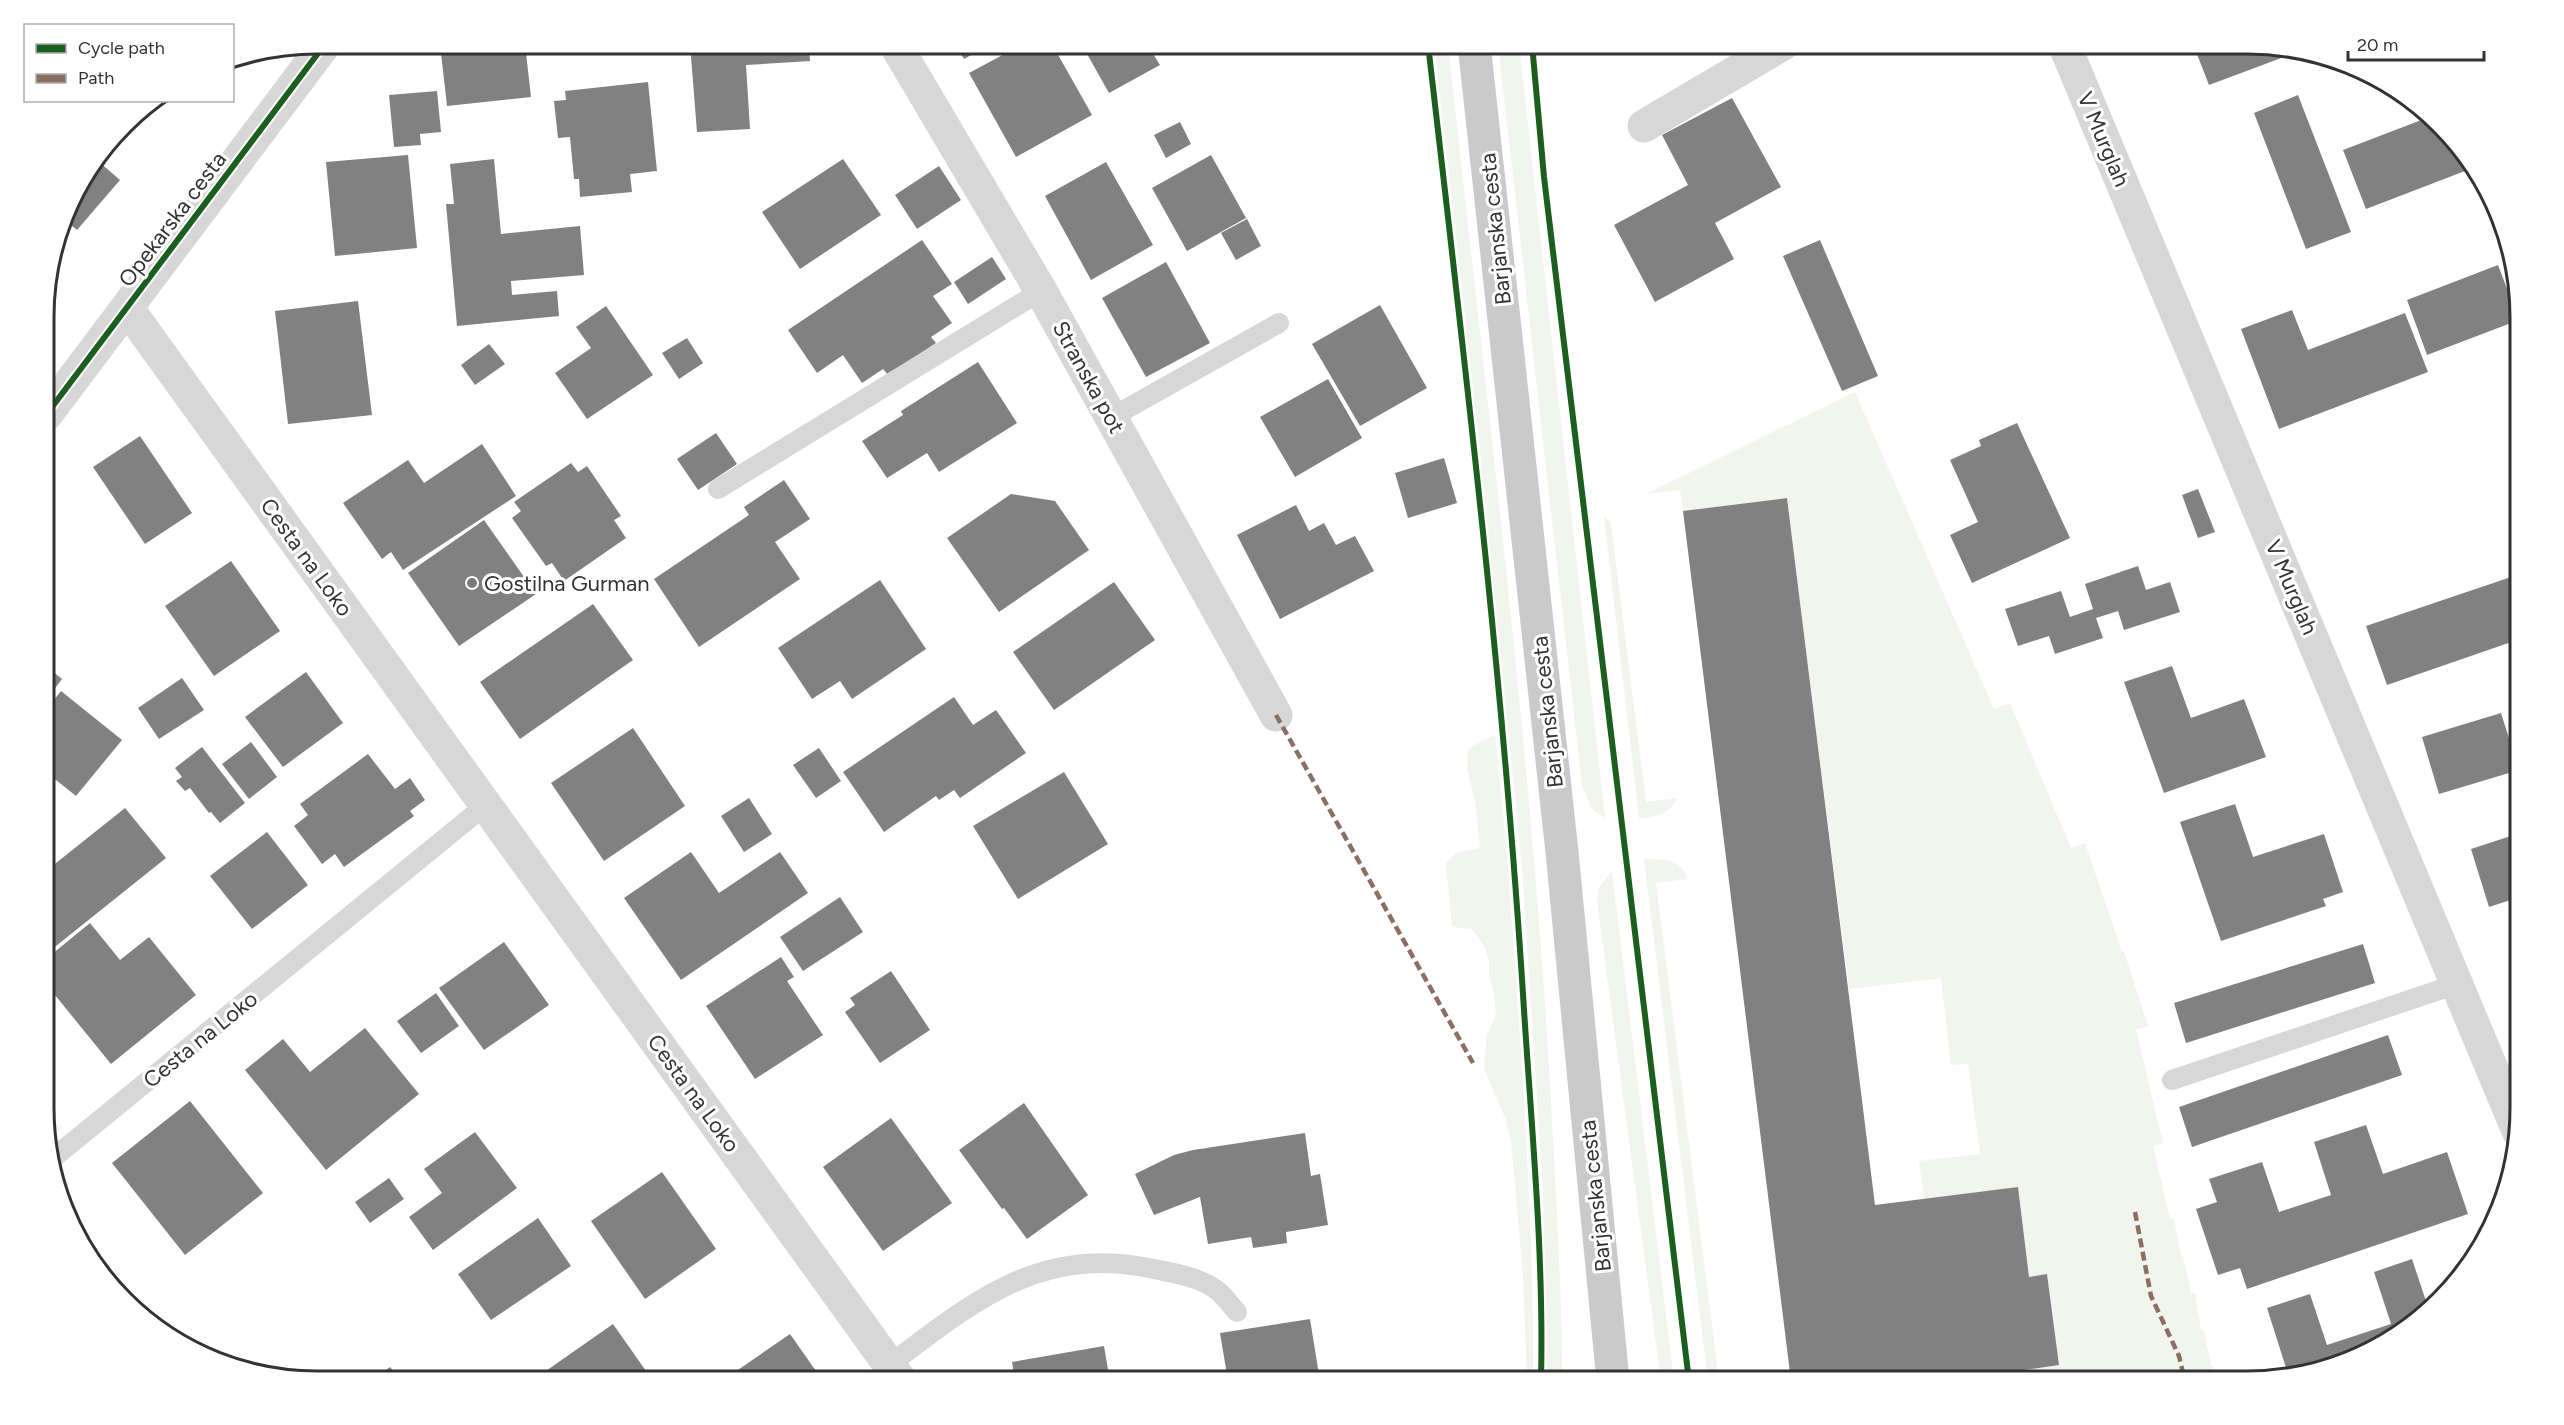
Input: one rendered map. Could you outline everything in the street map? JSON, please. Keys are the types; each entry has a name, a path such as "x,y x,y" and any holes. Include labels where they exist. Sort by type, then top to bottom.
{"main road":[{"name":"Barjanska cesta","path":"1475,54 1559,828 1612,1371"}],"street":[{"name":"Opekarska cesta","path":"54,405 318,54"},
{"name":"Stranska pot","path":"901,54 1041,291 1276,716"},
{"path":"1644,126 1766,54"},
{"name":"V Murglah","path":"2068,54 2510,1111"},
{"name":"Cesta na Loko","path":"128,309 894,1371"}],"lane":[{"path":"718,489 1041,291"},
{"path":"1112,417 1279,323"},
{"name":"Cesta na Loko","path":"58,1154 487,804"},
{"path":"2172,1080 2457,984"},
{"path":"897,1371 944,1324 1002,1286 1038,1271 1083,1263 1124,1262 1196,1280 1218,1291 1237,1312"}],"shaded area":[{"path":"1435,54 1449,54 1519,693 1550,1084 1560,1270 1562,1371 1547,1371 1543,1192 1522,868 1480,450"},
{"path":"1499,54 1520,54 1605,818 1592,809 1582,785"},
{"path":"1855,392 1994,709 2010,703 2071,848 2085,843 2148,1026 2136,1030 2163,1143 2153,1146 2170,1219 2174,1219 2191,1293 2195,1293 2201,1330 2204,1330 2211,1366 2215,1371 2017,1371 2059,1365 2047,1274 2029,1277 2018,1187 1924,1199 1919,1161 1980,1154 1968,1064 1951,1065 1941,978 1849,989 1787,498 1683,511 1680,490 1646,494"},
{"path":"1604,517 1611,523 1646,802 1677,798 1662,814 1651,817 1639,818"},
{"path":"1495,735 1510,894 1524,1094 1533,1371 1527,1371 1523,1276 1511,1141 1506,1120 1484,1068 1487,1035 1496,1015 1489,961 1485,947 1472,929 1452,927 1446,863 1456,853 1480,848 1475,802 1467,768 1468,752 1472,746"},
{"path":"1644,859 1676,863 1681,867 1687,879 1656,883 1718,1371 1707,1371"},
{"path":"1612,871 1673,1371 1660,1371 1597,901 1599,887"}],"building":[{"path":"441,54 526,54 531,97 447,106"},
{"path":"691,54 810,54 810,61 746,65 750,129 697,132"},
{"path":"961,54 973,54 964,59"},
{"path":"1004,54 1058,54 1092,115 1016,157 969,73"},
{"path":"1087,54 1153,54 1160,65 1109,93"},
{"path":"2197,54 2285,57 2209,85"},
{"path":"648,82 657,171 630,174 632,192 580,197 579,179 574,179 570,137 558,138 554,101 566,100 565,91"},
{"path":"437,91 441,132 420,134 421,145 394,147 389,95"},
{"path":"2298,95 2351,232 2306,249 2254,113"},
{"path":"1732,98 1781,187 1715,223 1734,259 1655,302 1614,225 1688,185 1662,135"},
{"path":"2421,120 2445,144 2465,171 2366,209 2343,150"},
{"path":"1180,122 1191,144 1166,158 1154,135"},
{"path":"408,155 417,248 335,256 326,162"},
{"path":"1211,155 1246,218 1187,251 1152,188"},
{"path":"494,159 501,234 580,226 584,275 511,281 512,295 557,291 559,316 457,326 446,204 454,204 450,164"},
{"path":"843,159 881,215 800,269 762,212"},
{"path":"1106,162 1153,245 1091,280 1045,196"},
{"path":"102,165 120,180 77,230 71,225 74,217"},
{"path":"939,166 961,200 917,229 895,195"},
{"path":"1247,219 1261,246 1236,260 1221,233"},
{"path":"922,240 952,284 933,296 952,323 931,337 936,343 888,375 883,369 862,383 843,355 817,373 788,330"},
{"path":"1820,240 1878,376 1842,391 1783,256"},
{"path":"992,257 1006,279 968,304 954,282"},
{"path":"1166,262 1210,343 1146,377 1102,298"},
{"path":"2498,265 2509,293 2510,323 2427,355 2407,300"},
{"path":"358,301 372,415 288,424 275,311"},
{"path":"1380,305 1427,388 1360,426 1312,344"},
{"path":"606,306 653,375 587,419 555,373 591,348 576,327"},
{"path":"2292,310 2308,350 2405,313 2428,372 2279,429 2241,329"},
{"path":"687,338 703,363 679,379 662,353"},
{"path":"489,344 505,364 475,385 461,365"},
{"path":"978,362 1017,423 939,472 927,453 887,478 862,441 903,415 901,411"},
{"path":"1328,379 1362,438 1295,477 1260,417"},
{"path":"2017,423 2070,538 1972,583 1950,535 1978,522 1950,460 1981,446 1979,440"},
{"path":"716,433 737,464 698,490 677,459"},
{"path":"140,436 192,513 145,544 93,467"},
{"path":"482,444 516,496 403,570 391,552 382,559 343,503 408,460 424,483"},
{"path":"1444,458 1457,503 1408,518 1395,473"},
{"path":"571,463 578,472 587,466 621,516 614,520 626,538 564,581 552,563 546,566 512,518 521,511 514,502"},
{"path":"784,480 810,519 775,542 800,579 699,647 654,579 749,515 744,507"},
{"path":"2198,489 2215,532 2198,538 2182,495"},
{"path":"1011,494 1055,501 1089,550 999,612 947,538"},
{"path":"1787,498 1875,1205 2018,1187 2029,1277 2047,1274 2059,1365 2017,1371 1790,1371 1683,511"},
{"path":"1296,505 1309,531 1324,523 1336,545 1355,536 1374,571 1280,619 1237,535"},
{"name":"Gostilna Gurman","path":"484,520 536,594 459,646 408,573"},
{"path":"231,561 280,631 214,676 165,606"},
{"path":"2138,566 2146,590 2170,582 2180,612 2124,630 2118,611 2096,618 2103,638 2055,654 2049,636 2018,646 2005,609 2061,591 2070,617 2093,609 2085,584"},
{"path":"2510,577 2510,642 2387,685 2366,626"},
{"path":"880,580 926,649 852,699 840,681 812,699 778,648"},
{"path":"1114,582 1155,640 1054,710 1013,652"},
{"path":"593,604 633,660 520,739 480,682"},
{"path":"2172,666 2191,718 2244,699 2266,757 2164,793 2124,682"},
{"path":"54,672 62,679 54,690"},
{"path":"306,672 343,723 283,767 245,717"},
{"path":"182,678 204,710 159,739 138,708"},
{"path":"61,691 122,740 76,796 54,778 54,700"},
{"path":"954,697 973,725 996,710 1026,753 960,798 954,790 939,800 936,796 884,832 843,772"},
{"path":"2501,713 2510,742 2510,773 2439,794 2422,737"},
{"path":"633,728 685,806 604,861 551,783"},
{"path":"251,742 277,777 249,799 222,764"},
{"path":"202,747 245,803 220,823 211,812 209,813 190,788 185,791 176,781 182,777 175,768"},
{"path":"819,748 841,781 816,798 793,765"},
{"path":"368,754 395,789 410,778 425,800 410,811 414,816 344,867 335,854 322,864 294,826 308,815 300,804"},
{"path":"1064,772 1108,844 1018,899 973,826"},
{"path":"749,798 772,834 744,852 721,816"},
{"path":"2235,804 2253,857 2324,834 2343,892 2323,899 2326,906 2221,941 2180,822"},
{"path":"125,808 166,858 54,948 54,865"},
{"path":"267,832 308,885 252,929 210,876"},
{"path":"2510,836 2510,900 2489,907 2471,849"},
{"path":"691,852 719,893 780,852 808,893 681,980 624,898"},
{"path":"840,897 863,932 803,971 780,937"},
{"path":"90,923 120,960 149,937 196,995 111,1064 54,994 54,952"},
{"path":"504,942 549,1005 484,1050 439,988"},
{"path":"2363,944 2375,983 2186,1043 2174,1003"},
{"path":"781,957 794,977 787,981 823,1035 755,1079 706,1006"},
{"path":"891,971 930,1030 880,1063 845,1012 855,1005 850,998"},
{"path":"436,993 459,1026 421,1053 397,1021"},
{"path":"365,1028 419,1094 326,1170 245,1070 283,1039 310,1072"},
{"path":"2388,1035 2402,1075 2192,1147 2179,1107"},
{"path":"190,1101 263,1193 185,1255 112,1163"},
{"path":"1024,1103 1088,1195 1027,1239 959,1150"},
{"path":"891,1118 952,1203 883,1251 823,1167"},
{"path":"2366,1125 2383,1174 2447,1152 2468,1214 2247,1289 2240,1268 2218,1275 2196,1209 2217,1202 2209,1179 2262,1162 2279,1212 2331,1195 2314,1142"},
{"path":"475,1132 517,1188 433,1250 409,1217 442,1193 424,1169"},
{"path":"1305,1133 1311,1176 1320,1174 1328,1225 1286,1232 1287,1243 1253,1248 1251,1237 1208,1244 1200,1197 1154,1215 1135,1174 1174,1155 1193,1150"},
{"path":"662,1172 716,1249 645,1299 591,1221"},
{"path":"389,1178 404,1199 370,1223 355,1202"},
{"path":"538,1218 571,1266 491,1320 458,1274"},
{"path":"2412,1259 2426,1301 2393,1327 2363,1344 2331,1357 2286,1368 2267,1308 2310,1294 2327,1345 2391,1324 2374,1272"},
{"path":"1310,1319 1318,1371 1226,1371 1220,1333"},
{"path":"613,1324 646,1371 546,1371"},
{"path":"790,1334 816,1371 736,1371"},
{"path":"1104,1346 1108,1371 1013,1371 1012,1362"}],"marked path":[{"path":"1276,715 1473,1063"},
{"path":"2135,1212 2151,1296 2179,1356 2183,1371"}],"cycle path":[{"path":"54,404 317,54"},
{"path":"1429,54 1482,526 1506,768 1537,1196 1541,1288 1541,1371"},
{"path":"1533,54 1544,177 1688,1371"}],"place":[{"name":"Gostilna Gurman","path":"472,583"}]}
